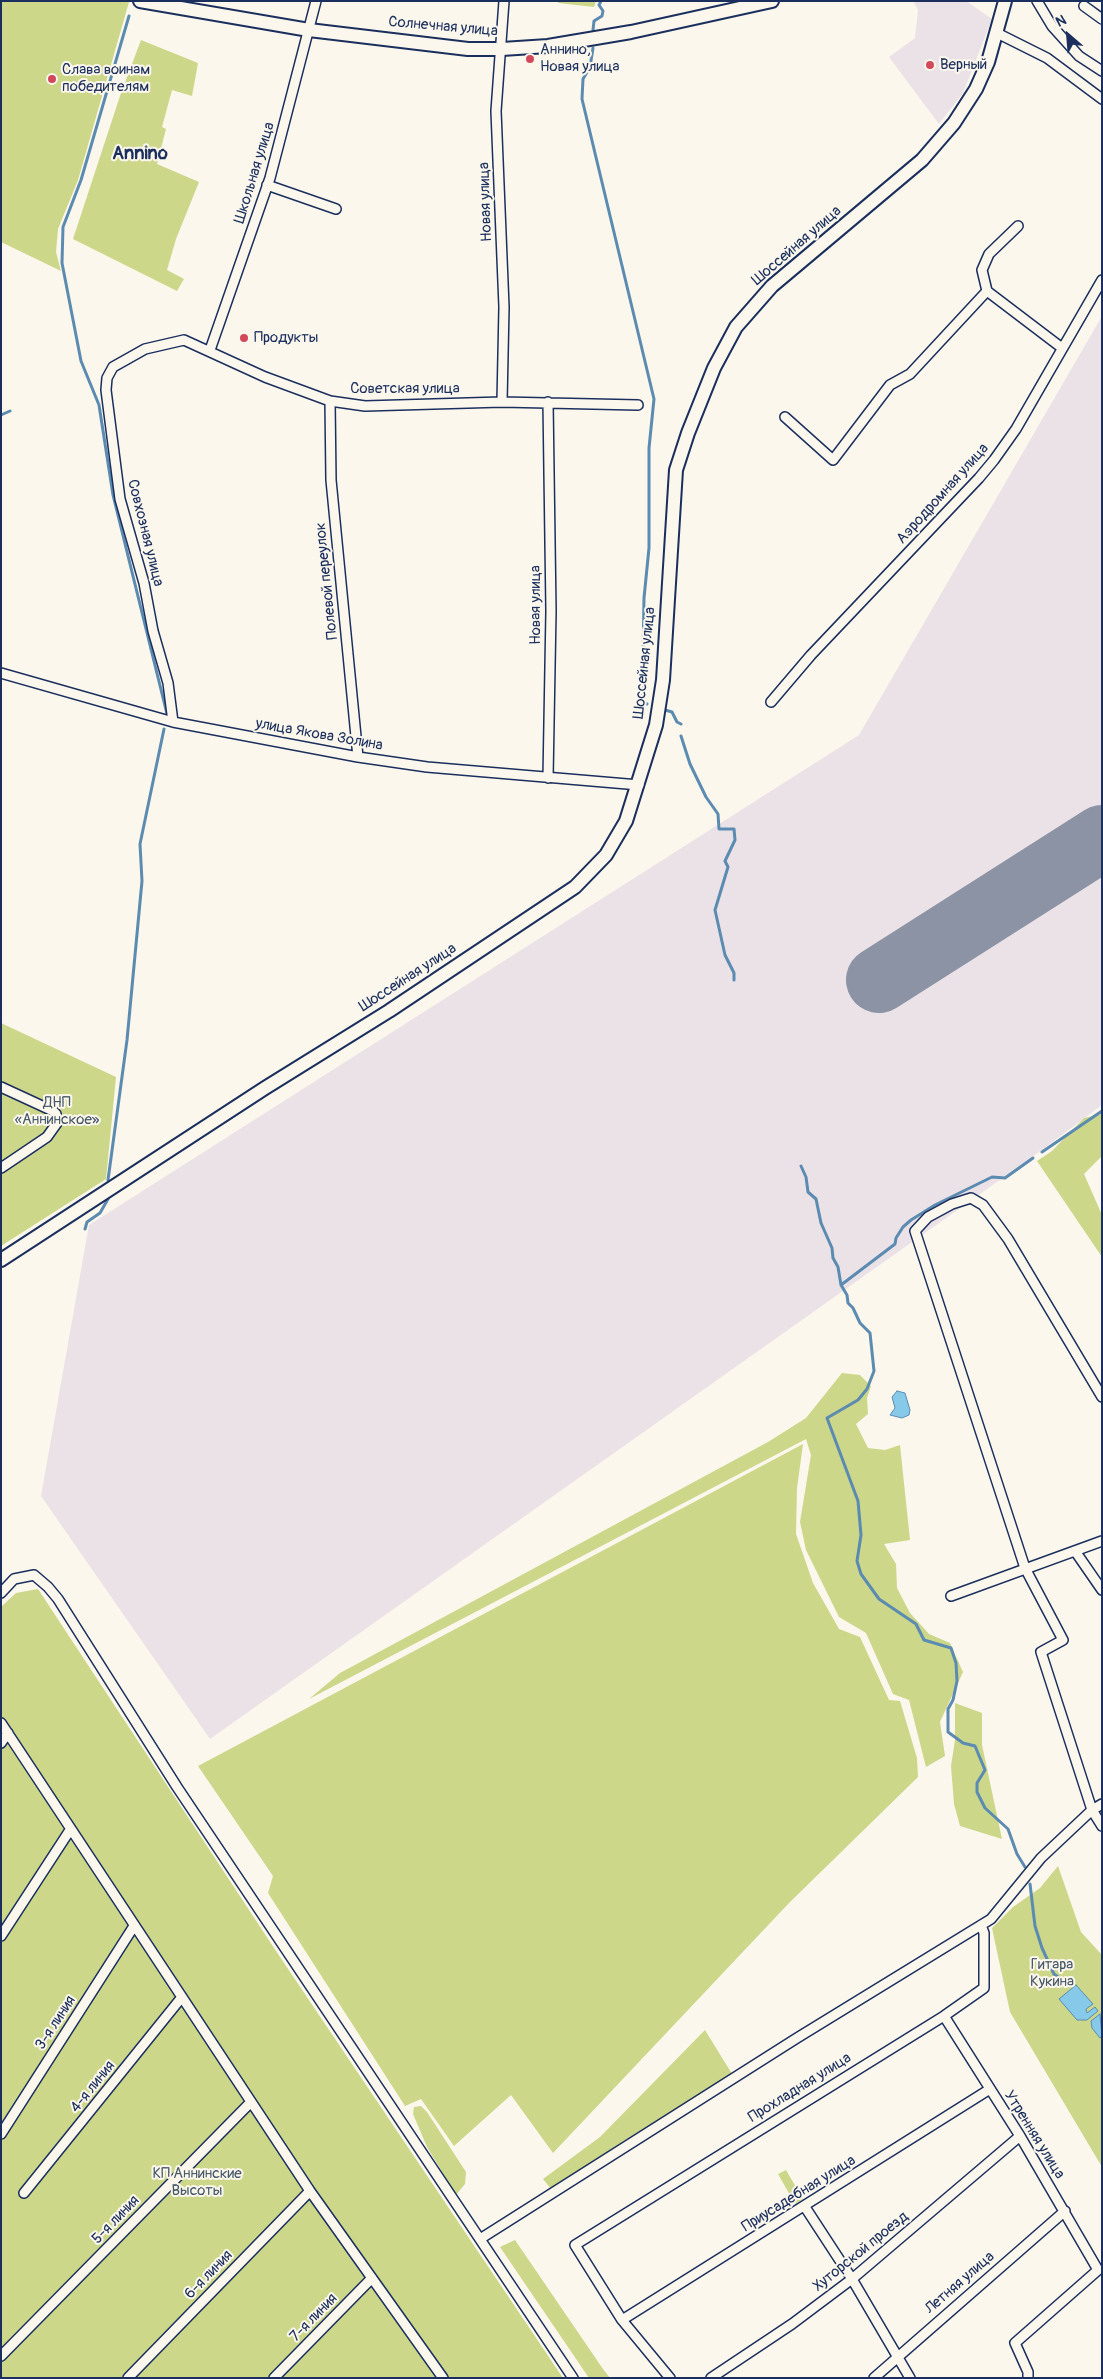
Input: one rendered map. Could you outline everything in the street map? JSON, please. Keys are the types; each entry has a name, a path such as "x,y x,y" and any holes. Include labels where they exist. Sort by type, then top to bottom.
{"main road":[{"name":"Солнечная улица","path":"140,1 309,30 468,48 502,49 548,46 631,32 772,1"},
{"name":"Шоссейная улица","path":"1,1260 265,1088 388,1011 576,887 606,855 626,821 639,785 656,725 663,680 676,470 688,433 714,368 736,328 772,286 922,160 954,124 976,89 988,62 1004,1"}],"street":[{"name":"Школьная улица","path":"210,350 267,185 316,1"},
{"name":"Новая улица","path":"502,402 504,307 496,111 504,1"},
{"path":"1037,1 1052,26 1079,56 1102,70"},
{"path":"1084,6 1102,19"},
{"path":"997,32 1047,58 1102,99"},
{"path":"267,185 336,209"},
{"path":"1018,226 989,254 982,270 987,291 1062,348"},
{"name":"Аэродромная улица","path":"771,702 805,662 979,478 1016,429 1102,280"},
{"path":"785,417 833,460 890,385 910,374 987,291"},
{"name":"Советская улица","path":"184,340 210,350 265,377 330,402 364,406 502,402 638,405"},
{"name":"Совхозная улица","path":"173,722 168,683 144,583 120,499 106,390 107,378 114,366 145,349 184,340"},
{"name":"Полевой переулок","path":"330,402 330,480 358,757"},
{"name":"Новая улица","path":"548,402 551,611 548,778"},
{"name":"улица Якова Золина","path":"1,673 173,722 358,757 427,767 639,785"},
{"path":"1,1087 53,1110 58,1123 47,1136 1,1168"},
{"path":"1102,1397 1008,1239 983,1205 971,1198 952,1204 928,1217 915,1231 1025,1568 1063,1640 1041,1652 1092,1810 1102,1826"},
{"path":"951,1596 1102,1541"},
{"path":"1075,1551 1102,1590"},
{"path":"1,1594 14,1579 34,1575 48,1587 58,1600 177,1787 573,2378"},
{"path":"1,1723 310,2191 441,2377"},
{"path":"1,1743 8,1733"},
{"path":"480,2239 797,2038 981,1926 991,1919 1041,1858 1092,1810 1102,1804"},
{"path":"1,1936 70,1830"},
{"name":"3-я линия","path":"1,2134 134,1926"},
{"name":"Прохладная улица","path":"622,2320 575,2244 944,2016 984,1988 984,1933 981,1926"},
{"name":"4-я линия","path":"24,2193 182,1997"},
{"name":"Утренняя улица","path":"944,2016 1020,2136 1098,2270 1015,2343 1028,2372 1028,2378"},
{"name":"Приусадебная улица","path":"622,2320 805,2207 990,2089"},
{"name":"5-я линия","path":"1,2356 251,2102"},
{"name":"Хуторской проезд","path":"710,2378 792,2324 852,2279 1020,2136"},
{"name":"6-я линия","path":"128,2378 310,2191"},
{"path":"805,2207 852,2279 910,2378"},
{"name":"Летняя улица","path":"874,2378 1064,2211"},
{"name":"7-я линия","path":"274,2378 372,2278"},
{"path":"622,2320 670,2378"}],"shaded area":[{"path":"913,1 966,1 992,19 963,93 939,124 889,57 915,38 918,10"},
{"path":"1102,316 1102,1105 1035,1155 210,1739 41,1496 89,1225 859,735"}],"green space":[{"path":"1,1 129,2 78,180 58,229 56,252 61,271 1,242"},
{"path":"559,1 596,1 594,7 558,3"},
{"path":"141,40 198,63 192,96 172,90 162,127 166,129 157,164 199,182 176,239 167,270 184,279 177,291 73,239 120,96"},
{"name":"ДНП «Аннинское»","path":"1,1023 116,1077 106,1179 1,1246"},
{"path":"1102,1114 1102,1156 1084,1174 1102,1215 1102,1257 1037,1161 1052,1151 1084,1118"},
{"path":"842,1373 860,1375 871,1386 867,1398 868,1414 856,1424 868,1448 885,1450 900,1445 910,1540 884,1544 896,1564 897,1588 910,1613 929,1634 950,1643 963,1672 940,1722 945,1756 926,1767 909,1700 893,1694 866,1633 839,1617 806,1550 800,1522 811,1455 806,1439 309,1699 340,1673 768,1442 806,1418"},
{"path":"803,1444 797,1488 796,1534 813,1583 839,1629 860,1637 889,1700 900,1701 917,1758 918,1777 789,1903 553,2153 511,2095 454,2146 421,2099 405,2106 268,1893 273,1876 198,1766"},
{"name":"КП Аннинские Высоты","path":"38,1589 276,1951 563,2378 1,2378 1,1607 16,1593"},
{"path":"955,1703 982,1713 982,1745 1002,1839 960,1826 954,1804 951,1766 955,1740"},
{"name":"Гитара Кукина","path":"1058,1866 1081,1932 1102,1955 1102,2167 1010,2012 992,1928 1013,1907 1040,1888"},
{"path":"705,2030 732,2074 625,2140 551,2189 543,2179 600,2137"},
{"path":"421,2106 427,2112 466,2172 465,2184 456,2195 427,2147 413,2114 414,2107"},
{"path":"786,2170 803,2199 795,2204 778,2174"},
{"path":"515,2240 610,2378 589,2378 500,2247"}],"water":[{"path":"897,1391 905,1393 910,1410 909,1415 902,1418 890,1415 895,1408 892,1397"},
{"path":"1076,1985 1093,2004 1086,2009 1087,2013 1095,2007 1098,2011 1087,2020 1077,2020 1059,1999"},
{"path":"1100,2014 1102,2036 1100,2038 1092,2028 1091,2021"}],"waterway":[{"path":"593,30 594,21 602,16 603,11 599,5 601,1"},
{"path":"129,16 81,180 63,227 62,263 81,361 99,405 113,495 167,714"},
{"path":"593,48 590,67 583,79 582,99 654,399 649,448 649,548 644,598 643,658 645,671 642,702 647,704"},
{"path":"1,415 10,411"},
{"path":"665,710 672,712 677,722 681,724"},
{"path":"108,1180 127,1040 142,881 140,844 164,729"},
{"path":"681,736 690,764 706,797 718,814 719,829 734,829 735,840 725,861 728,867 715,910 725,955 734,973 734,980"},
{"path":"1042,1152 1102,1111"},
{"path":"841,1285 895,1244 896,1238 903,1227 911,1220 935,1205 992,1177 1005,1178 1033,1158"},
{"path":"801,1166 806,1177 808,1192 816,1199 821,1223 832,1248 833,1258 838,1267 841,1285 847,1295 848,1303 853,1308 860,1323 870,1333 874,1371 867,1389 858,1400 827,1418 858,1501 861,1535 857,1561 861,1574 879,1599 916,1624 924,1640 951,1648 956,1663 957,1681 953,1700 948,1709 948,1732 963,1743 975,1746 985,1770 977,1783 977,1792 985,1808 1008,1829 1017,1854 1025,1867"},
{"path":"85,1229 87,1222 100,1213 108,1199"},
{"path":"1030,1884 1035,1926 1042,1948 1054,1974 1062,1980"}],"runway":[{"path":"879,980 1102,838"}],"place":[{"name":"Аннино, Новая улица","path":"530,59"},
{"name":"Верный","path":"930,65"},
{"name":"Слава воинам победителям","path":"52,79"},
{"name":"Продукты","path":"244,338"}],"district":[{"name":"Annino","path":"140,154"}]}
